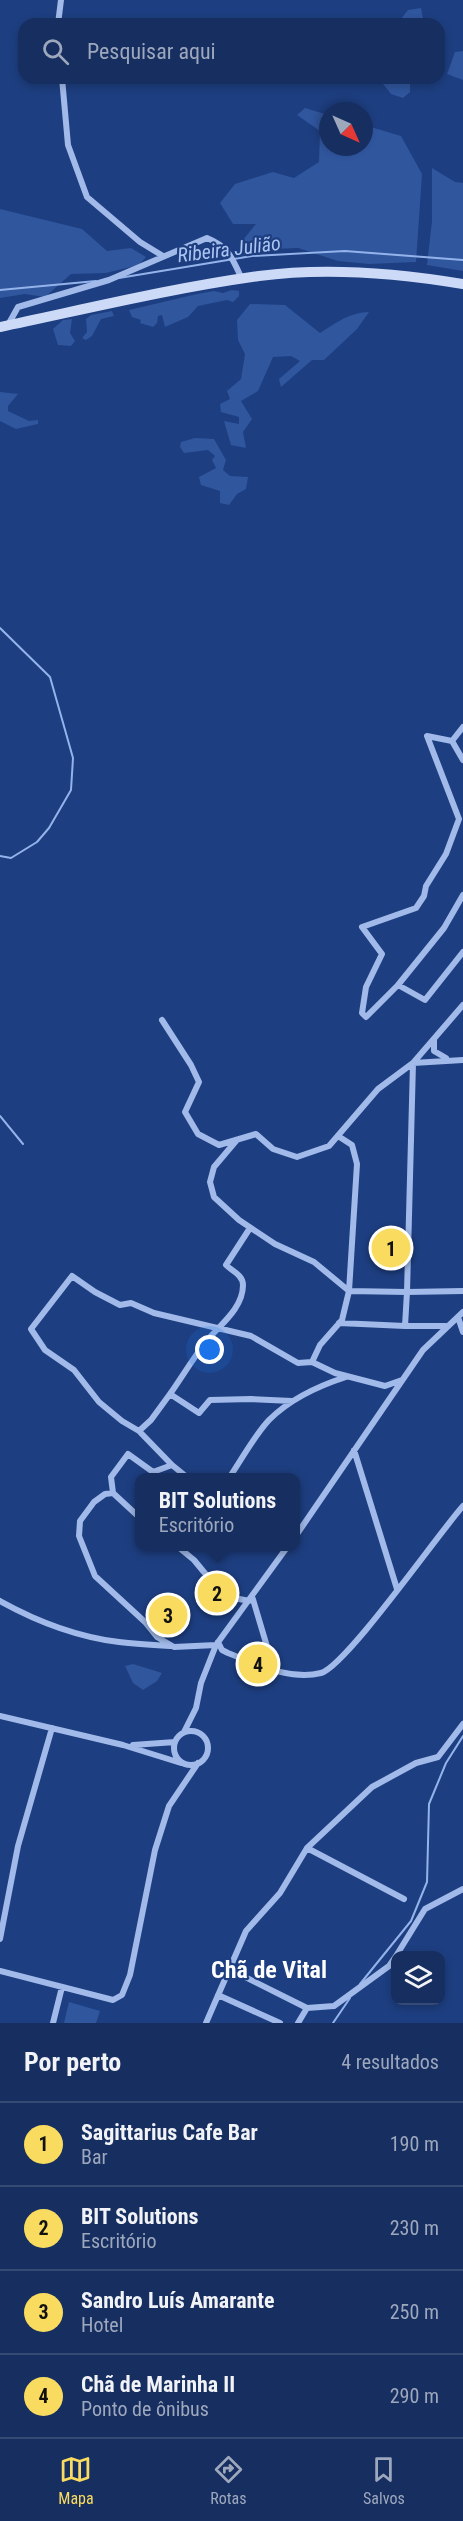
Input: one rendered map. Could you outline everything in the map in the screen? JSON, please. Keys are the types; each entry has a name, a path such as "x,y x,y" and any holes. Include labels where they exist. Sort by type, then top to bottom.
{"main road":[{"path":"4,326 242,279 328,272 387,275 463,284"}],"street":[{"path":"59,18 61,0"},
{"path":"63,84 68,145 87,197 140,242 164,256"},
{"path":"4,326 18,307 109,280 207,238 222,244 231,255 242,279"},
{"path":"452,741 463,727"},
{"path":"463,760 452,741 427,736 459,819 446,854 426,886 424,896 416,908 362,927 382,954 366,987 362,1013 366,1017 398,985 444,928 463,895"},
{"path":"398,985 425,1000 463,952"},
{"path":"162,1020 200,1082 184,1112 198,1134 219,1145 256,1134 273,1149 297,1158 329,1146 378,1089 413,1063 463,1005"},
{"path":"434,1039 434,1051 439,1056 449,1059"},
{"path":"413,1063 449,1059 463,1060"},
{"path":"405,1326 413,1063"},
{"path":"312,1362 320,1345 342,1320 350,1291 357,1164 352,1145 338,1136"},
{"path":"236,1141 214,1167 210,1182 214,1197 250,1228 275,1244 314,1262 350,1291 463,1291"},
{"path":"139,1431 151,1420 206,1341 230,1317 243,1285 240,1275 226,1265 250,1228"},
{"path":"181,1473 139,1431 122,1421 99,1402 74,1370 45,1350 31,1329 72,1276 95,1292 120,1305 131,1303 154,1313 251,1336 298,1363 312,1362 346,1377 385,1386 403,1380"},
{"path":"300,1529 423,1350 460,1314"},
{"path":"460,1314 463,1332"},
{"path":"339,1323 447,1326"},
{"path":"232,1473 268,1421 292,1401 346,1377"},
{"path":"170,1394 199,1413 210,1400 292,1401"},
{"path":"354,1450 397,1589"},
{"path":"135,1513 112,1493 111,1477 128,1454 153,1472 172,1466"},
{"path":"112,1493 105,1494 94,1502 80,1521 79,1536 95,1576 146,1622 157,1637 174,1647"},
{"path":"217,1643 222,1650 228,1653 288,1674 322,1673 348,1651 463,1506"},
{"path":"183,1551 194,1560 213,1584 230,1597 250,1599"},
{"path":"123,1745 145,1746 174,1743 184,1732 196,1708 217,1643 284,1551"},
{"path":"250,1599 274,1670"},
{"path":"0,1601 27,1616 118,1642 174,1647 217,1643"},
{"path":"211,1656 228,1653"},
{"path":"0,1716 123,1745 187,1765 198,1764"},
{"path":"206,2023 246,1931 280,1893 307,1848 372,1787 416,1763 438,1757 463,1724"},
{"path":"0,1939 18,1846 52,1728"},
{"path":"0,1971 113,2000 122,1995 130,1975 155,1850 169,1806 207,1754 206,1741 197,1732 184,1732"},
{"path":"174,1743 174,1754 181,1762"},
{"path":"307,1848 404,1899"},
{"path":"399,1951 426,1909 463,1889"},
{"path":"229,1969 307,2008 334,2006 391,1963"},
{"path":"53,2023 62,1987"},
{"path":"218,1995 280,2023"},
{"path":"298,2023 307,2008"}],"shaded area":[{"path":"421,8 423,18 402,18 408,10"},
{"path":"463,51 463,80 447,74 455,52"},
{"path":"383,84 410,84 410,92 403,98 391,94"},
{"path":"305,108 319,112 319,130 297,115"},
{"path":"373,128 401,136 422,174 416,262 369,264 338,261 298,248 244,250 242,241 256,224 233,224 220,203 235,184 273,172 294,178 319,162 319,156 373,156"},
{"path":"432,168 455,182 463,183 463,271 427,265 432,221"},
{"path":"0,209 82,229 107,251 131,248 146,257 139,265 106,273 71,274 45,297 25,294 0,298"},
{"path":"232,290 239,291 239,296 233,302 227,300 198,306 188,317 165,327 162,315 158,316 157,323 153,327 140,323 141,320 132,317 129,310 197,294 214,291 223,293"},
{"path":"250,304 285,305 320,333 349,316 369,312 357,329 324,360 312,360 281,387 279,379 300,361 291,356 273,357 258,391 241,401 252,419 243,432 246,448 231,445 224,421 239,424 239,417 221,412 220,404 230,399 227,391 241,379 245,354 238,340 237,320"},
{"path":"112,311 114,316 101,319 92,336 86,340 82,338 87,332 86,319 91,315"},
{"path":"72,319 70,333 75,341 71,346 58,345 53,329 63,320"},
{"path":"0,392 18,394 8,406 8,411 29,421 38,420 38,424 16,429 0,421"},
{"path":"195,438 214,439 226,460 223,470 230,476 248,477 246,489 237,494 229,505 220,503 220,491 201,485 199,477 216,468 212,460 215,456 208,450 184,453 180,447 181,442"},
{"path":"133,1664 162,1673 157,1681 143,1690 133,1683 125,1666"},
{"path":"69,2002 100,2011 96,2023 64,2023"}],"waterway":[{"name":"Ribeira Julião","path":"119,278 252,256 345,251 463,260"},
{"name":"Ribeira Julião","path":"0,290 96,281"},
{"path":"0,628 50,677 73,758 71,790 49,828 37,842 11,858 0,856"},
{"path":"0,1116 23,1144"},
{"path":"360,1984 411,1921 427,1882 429,1804 446,1763 463,1736"},
{"path":"333,2023 350,1998"}],"place":[{"name":"Sagittarius Cafe Bar","path":"391,1248"},
{"name":"BIT Solutions","path":"217,1593"},
{"name":"Sandro Luís Amarante","path":"168,1615"},
{"name":"Chã de Marinha II","path":"258,1664"}],"district":[{"name":"Chã de Vital","path":"269,1970"}]}
